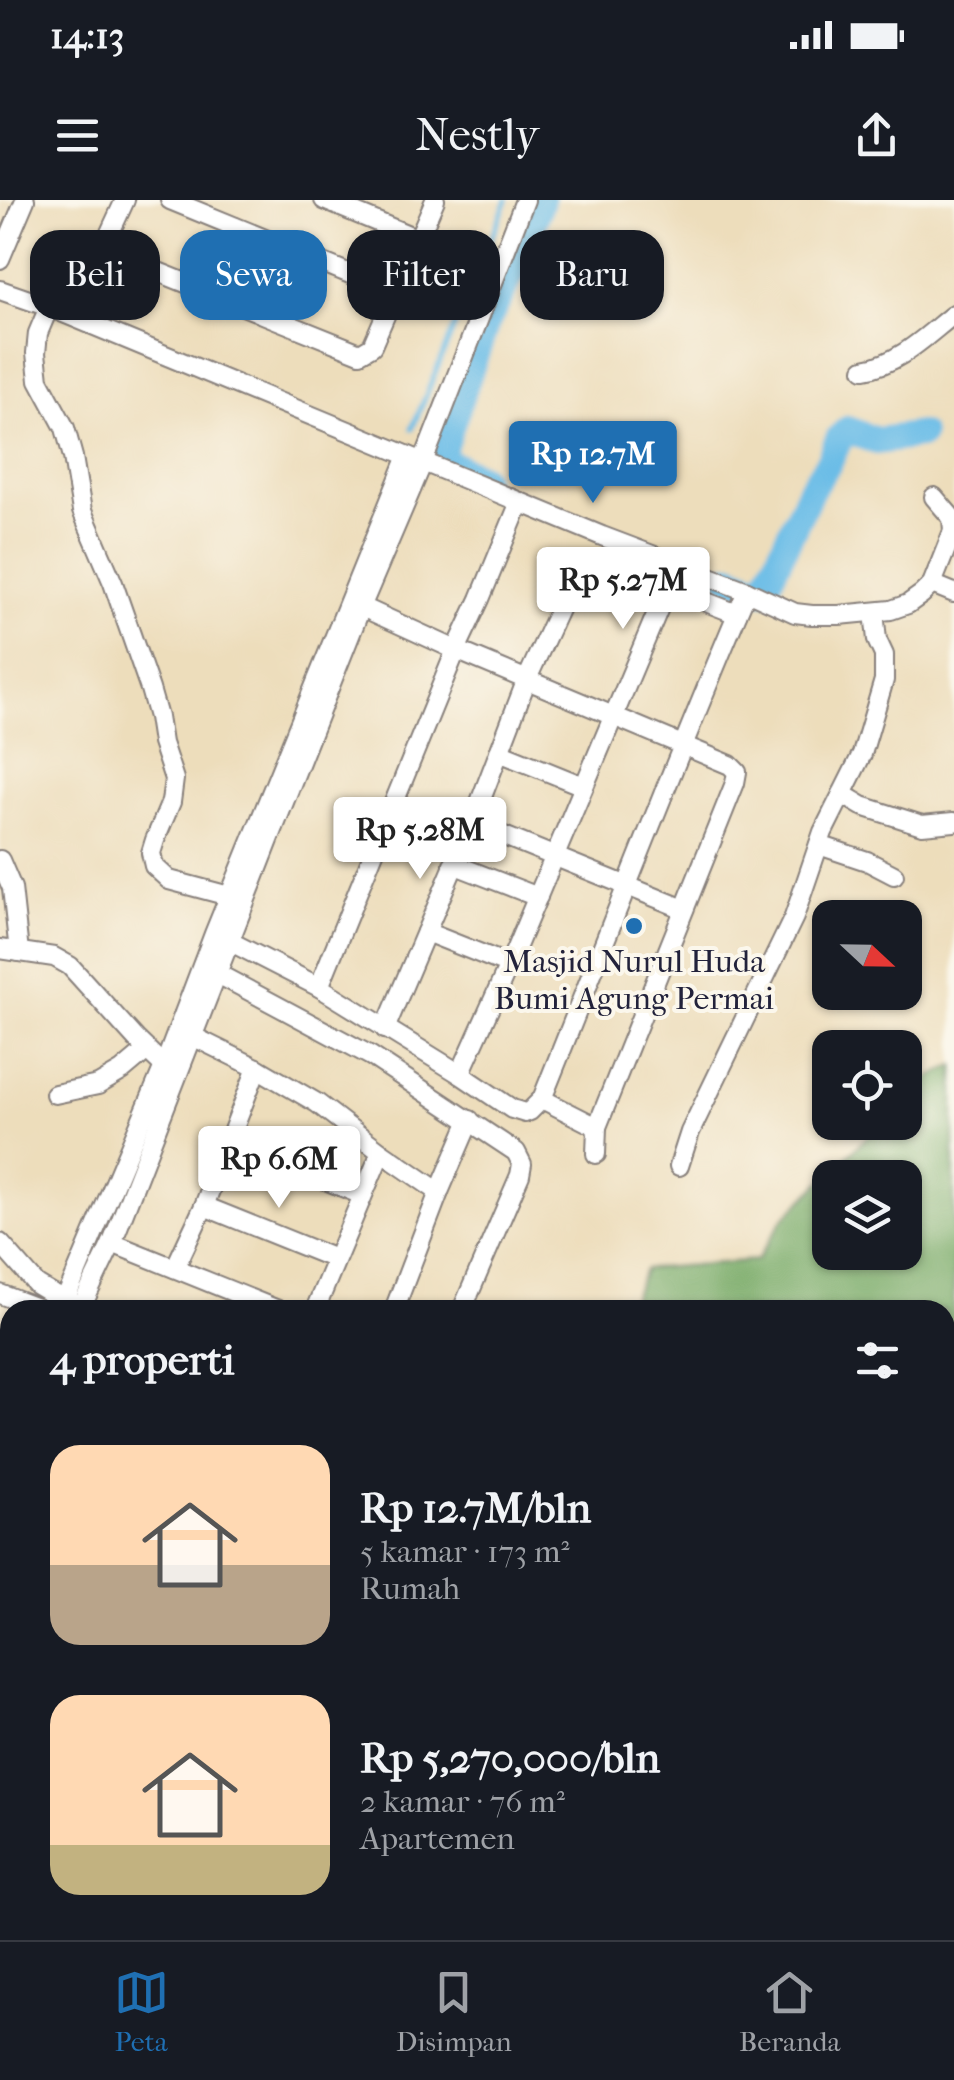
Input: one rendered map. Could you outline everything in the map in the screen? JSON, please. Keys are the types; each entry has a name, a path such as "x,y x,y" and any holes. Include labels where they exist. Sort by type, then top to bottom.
{"street":[{"path":"0,259 25,200"},
{"path":"126,200 107,238 111,252 180,280"},
{"path":"170,200 242,230"},
{"path":"324,200 366,208 403,230"},
{"path":"422,230 435,200"},
{"path":"80,1300 112,1243 229,896 525,200"},
{"path":"0,290 30,300"},
{"path":"864,369 894,360 954,314"},
{"path":"43,320 36,353 39,380 65,428 82,511 113,582 150,689 174,779 172,802 155,840 154,866 169,880 229,896"},
{"path":"80,320 795,612 874,612 908,604 932,584 952,538 952,518 934,497"},
{"path":"277,320 355,352 364,352 372,346 383,320"},
{"path":"79,1300 164,1066 216,973 362,607 415,459"},
{"path":"320,987 520,502"},
{"path":"460,1074 678,565"},
{"path":"932,584 954,593"},
{"path":"668,587 737,614"},
{"path":"385,1029 472,823 527,679 568,590"},
{"path":"229,941 320,987 512,1109 530,1111 542,1099 682,744 747,591"},
{"path":"362,607 730,764 738,775 597,1127 596,1154"},
{"path":"678,1166 690,1132 794,917 819,845 862,754 884,680 884,655 877,640 874,612"},
{"path":"499,752 583,786"},
{"path":"842,794 862,806 922,825 954,822"},
{"path":"472,823 684,909"},
{"path":"819,845 894,875"},
{"path":"0,860 12,888 20,952"},
{"path":"454,864 538,897"},
{"path":"426,932 509,965"},
{"path":"0,950 54,957 70,966 164,1066"},
{"path":"216,973 371,1056 516,1152 522,1164 520,1175 466,1300"},
{"path":"185,1032 317,1102 439,1192"},
{"path":"56,1094 98,1085 148,1050"},
{"path":"175,1268 204,1206 257,1068"},
{"path":"542,1099 597,1127"},
{"path":"398,1300 470,1120"},
{"path":"230,1141 362,1195"},
{"path":"319,1300 381,1152"},
{"path":"204,1206 335,1259"},
{"path":"112,1243 253,1300"},
{"path":"0,1244 37,1285 64,1300"}],"green space":[{"path":"954,1065 954,1300 631,1300 645,1269 757,1260 782,1220 812,1191 812,1270 922,1270 922,1160 843,1160 864,1140 922,1140 922,1082"}],"waterway":[{"path":"412,429 507,200"},
{"path":"481,478 439,459 486,323 523,251 541,200"},
{"path":"730,577 764,590 811,489 840,437 848,430 877,441 920,435"}],"place":[{"name":"Masjid Nurul Huda Bumi Agung Permai","path":"634,926"}]}
